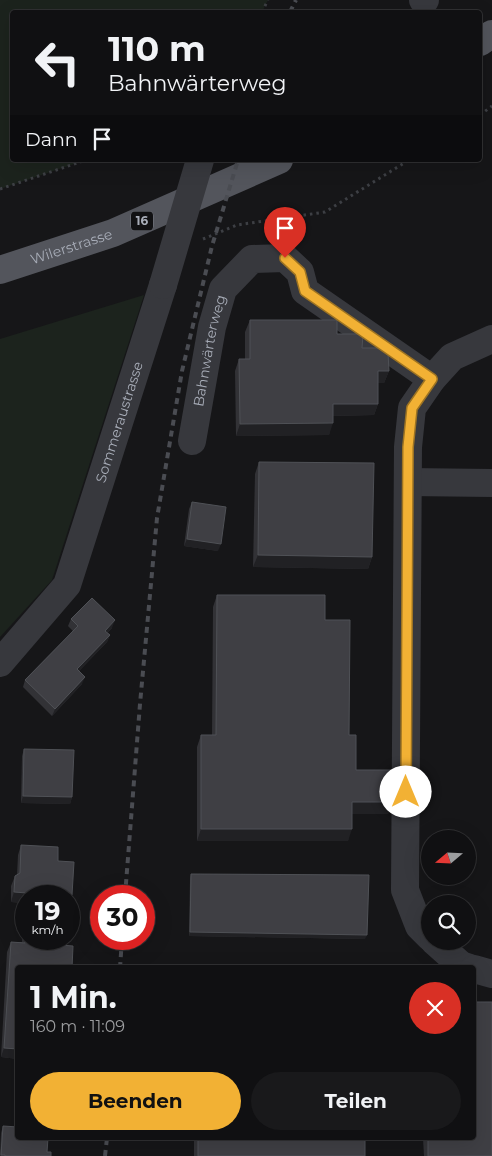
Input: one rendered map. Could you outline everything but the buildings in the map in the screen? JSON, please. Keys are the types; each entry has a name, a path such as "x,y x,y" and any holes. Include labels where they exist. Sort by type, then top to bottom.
{"main road":[{"name":"Wilerstrasse","path":"0,270 113,233 274,162"}],"street":[{"name":"Sommeraustrasse","path":"0,663 67,585 163,284 199,162"},
{"name":"Bahnwärterweg","path":"192,441 212,327 223,289 252,259 285,258 300,272 305,291 432,379"},
{"path":"421,928 405,890 408,447 412,408 432,379 452,357 492,339"},
{"path":"408,482 492,483"},
{"path":"444,950 461,965"},
{"path":"476,970 492,974"}],"path":[{"path":"0,189 80,162"},
{"path":"201,240 237,225 326,212 406,162"}],"shaded area":[{"path":"0,0 268,0 263,10 10,10 10,162 80,162 0,189"},
{"path":"144,295 52,580 0,637 0,339"}],"railway":[{"path":"291,10 296,0"},
{"path":"126,885 157,518 182,371 212,246 237,162"},
{"path":"120,965 121,950"},
{"path":"105,1156 107,1140"}],"route":[{"path":"285,258 300,272 305,291 432,379 412,408 408,447 406,792"}]}
